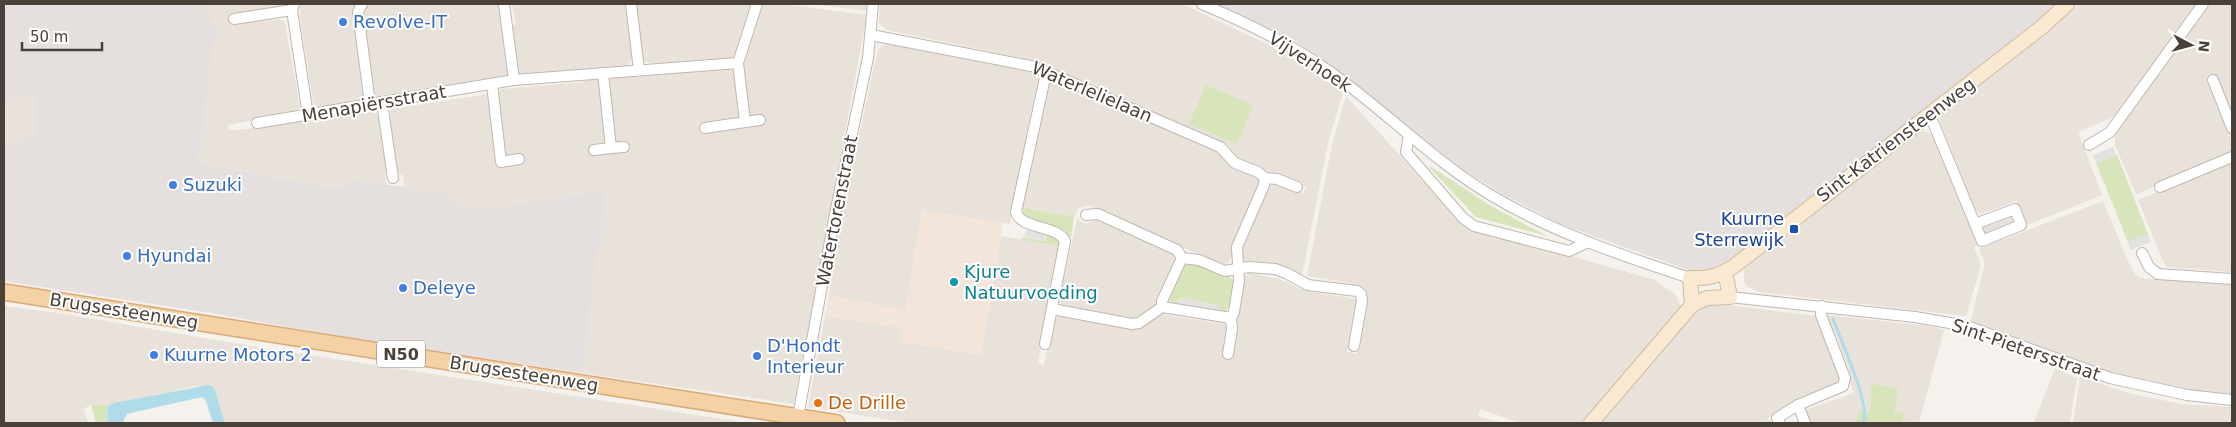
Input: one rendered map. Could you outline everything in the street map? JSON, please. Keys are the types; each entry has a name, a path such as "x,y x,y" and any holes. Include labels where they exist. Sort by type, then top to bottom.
{"main road":[{"name":"Brugsesteenweg","path":"4,292 803,420 837,423"}],"street":[{"path":"362,4 358,12 370,104"},
{"path":"504,4 514,80"},
{"path":"631,4 639,70"},
{"path":"745,122 738,63 757,4"},
{"name":"Watertorenstraat","path":"803,420 833,223 868,58 873,4"},
{"name":"Vijverhoek","path":"1202,4 1279,40 1328,71 1455,171 1495,197 1553,227 1588,242 1690,278"},
{"name":"Sint-Katriensteenweg","path":"1690,278 1704,279 1722,273 2042,27 2067,4"},
{"path":"2089,145 2110,132 2203,4"},
{"path":"234,19 293,7 308,115"},
{"name":"Waterlelielaan","path":"871,35 1036,66 1046,73 1220,147 1235,163 1258,172 1265,178 1277,179 1297,187"},
{"name":"Menapiërsstraat","path":"257,123 514,80 738,63"},
{"path":"603,73 611,148"},
{"path":"1045,344 1065,241 1059,234 1020,219 1016,212 1046,73"},
{"path":"2213,80 2232,128"},
{"path":"492,84 502,162 519,159"},
{"path":"382,102 393,178"},
{"path":"1930,114 1975,224"},
{"path":"705,128 760,120"},
{"path":"1409,135 1406,152 1463,218 1474,226 1569,251 1588,242"},
{"path":"594,150 624,147"},
{"path":"2160,187 2232,157"},
{"path":"1228,354 1232,329 1231,318 1239,281 1237,247 1264,185 1265,178"},
{"path":"1086,215 1098,214 1114,221 1177,250 1182,258"},
{"path":"2142,253 2149,267 2158,274 2232,279"},
{"path":"1162,307 1162,301 1182,258"},
{"path":"1182,258 1199,260 1225,270 1248,267 1275,269 1308,285 1335,290 1343,288 1357,291 1361,294 1362,301 1354,346"},
{"path":"1591,423 1692,305 1707,298 1730,297 1727,281 1722,273"},
{"path":"1690,278 1692,305"},
{"name":"Sint-Pietersstraat","path":"1730,297 1916,317 1967,326 2110,378 2187,395 2232,400"},
{"path":"1780,423 1777,418 1798,405 1843,386 1845,378 1821,315 1822,306"},
{"path":"1052,309 1132,324 1139,323 1162,307 1231,318"},
{"path":"1798,405 1805,423"}],"shaded area":[{"path":"4,4 201,4 217,26 198,163 345,189 346,178 453,195 454,205 461,207 501,206 607,190 582,373 362,340 211,313 4,281 4,148 35,133 36,95 4,104"},
{"path":"201,4 283,4 276,9 229,18 231,25 279,19 285,22 300,107 294,112 228,125 229,131 372,112 378,115 380,123 389,172 385,174 386,184 346,178 346,189 198,163 217,26"},
{"path":"300,4 356,4 355,10 366,94 362,100 324,107 316,106 313,102 300,16"},
{"path":"365,4 499,4 509,74 505,79 380,98 375,96 372,90 362,10"},
{"path":"512,4 628,4 634,58 627,66 524,77 518,75 510,29 516,23"},
{"path":"635,4 753,4 736,57 733,60 651,63 645,62 642,58"},
{"path":"761,4 782,4 867,15 794,404 582,373 607,190 501,206 461,207 454,205 453,195 403,187 404,176 396,173 388,121 391,109 488,94 498,164 509,157 505,155 498,94 501,89 582,82 594,78 599,80 606,139 605,144 590,148 591,155 628,151 628,143 617,144 614,141 608,82 612,78 729,69 735,72 739,118 703,124 703,131 766,124 765,116 751,118 748,114 743,62"},
{"path":"810,4 868,4 867,11"},
{"path":"880,4 1182,4 1265,43 1298,62 1343,93 1329,139 1302,275 1286,266 1244,260 1240,250 1271,184 1282,184 1303,193 1306,187 1235,157 1228,146 1063,73 1049,70 1038,61 886,30 879,23"},
{"path":"1215,4 2057,4 2020,36 1727,262 1706,271 1691,271 1560,224 1508,197 1457,166 1324,61 1288,37"},
{"path":"2073,4 2196,4 2116,114 2078,132 2102,195 2027,225 2016,201 1981,214 1975,209 1941,124 1940,116 1944,109"},
{"path":"2210,4 2232,4 2232,121 2210,80 2232,137 2232,155 2136,194 2115,145 2115,133"},
{"path":"888,43 1031,71 1036,74 1038,79 1010,224 922,210 906,310 829,295 841,217 878,49"},
{"path":"1054,80 1215,149 1231,165 1257,176 1260,185 1233,245 1232,256 1228,263 1225,265 1179,246 1088,205 1079,208 1074,217 1022,208 1046,86"},
{"path":"36,94 35,133 4,148 4,104"},
{"path":"1346,96 1465,226 1494,238 1571,256 1655,280 1675,294 1681,306 1582,423 1520,423 1480,409 1478,416 1500,423 910,423 808,407 825,316 902,328 900,341 981,355 1001,236 1060,246 1038,364 1044,365 1052,322 1054,318 1061,316 1137,329 1160,314 1225,324 1228,330 1225,356 1232,358 1245,276 1249,273 1279,279 1306,291 1357,299 1347,352 1357,354 1367,297 1365,291 1350,283 1307,276 1332,144"},
{"path":"1919,131 1930,133 1935,137 1979,244 1974,247 1981,265 1966,316 1758,292 1746,286 1744,267"},
{"path":"2113,147 2117,155 2096,163 2093,155"},
{"path":"2232,161 2232,272 2167,267 2138,200"},
{"path":"2103,201 2128,261 2135,274 2140,278 2232,284 2232,394 2193,391 2126,378 1971,321 1985,263 1979,249"},
{"path":"922,210 1003,223 981,355 900,342 901,328 825,316 829,295 906,310"},
{"path":"2013,213 2017,223 1984,236 1980,225"},
{"path":"1077,219 1086,224 1098,219 1173,252 1175,255 1176,261 1155,305 1137,319 1061,305 1060,297"},
{"path":"1028,228 1046,234 1044,241 1024,236"},
{"path":"2148,234 2151,242 2131,250 2128,242"},
{"path":"1179,298 1219,305 1218,313 1177,306"},
{"path":"1719,304 1817,316 1840,381 1802,399 1767,419 1774,423 1599,423 1689,319 1707,306"},
{"path":"4,306 748,423 225,423 215,390 195,386 108,406 91,404 84,409 88,423 4,423"},
{"path":"1828,315 1928,326 1944,330 1919,423 1902,423 1904,413 1894,412 1872,384 1870,412 1860,410 1855,423 1809,423 1805,412 1808,409 1854,393 1849,380 1851,375 1834,330 1830,328"},
{"path":"2055,368 2077,378 2070,423 2034,423"},
{"path":"2080,377 2132,394 2182,404 2232,407 2232,423 2073,423"}],"green space":[{"path":"1206,85 1253,105 1237,144 1189,124"},
{"path":"2117,155 2148,234 2128,242 2096,163"},
{"path":"1430,166 1491,206 1547,236 1476,217"},
{"path":"1022,208 1074,217 1071,238 1065,231 1027,218"},
{"path":"1047,234 1054,236 1059,241 1060,246 1022,240 1023,237 1045,241"},
{"path":"1193,262 1228,275 1233,280 1231,303 1225,313 1218,313 1219,306 1179,298 1177,306 1170,301 1171,291 1184,266"},
{"path":"1871,384 1898,389 1894,412 1904,413 1902,423 1855,423 1860,409 1870,412"},
{"path":"91,404 108,406 107,423 96,423"}],"water":[{"path":"208,385 212,386 215,390 225,423 213,423 206,401 202,397 127,414 122,423 107,423 108,406 114,403"}],"waterway":[{"path":"1833,319 1859,389 1865,415 1863,423"}],"place":[{"name":"Revolve-IT","path":"343,22"},
{"name":"Suzuki","path":"173,185"},
{"name":"Kuurne Sterrewijk","path":"1794,229"},
{"name":"Hyundai","path":"127,256"},
{"name":"Kjure Natuurvoeding","path":"954,282"},
{"name":"Deleye","path":"403,288"},
{"name":"Kuurne Motors 2","path":"154,355"},
{"name":"D'Hondt Interieur","path":"757,356"},
{"name":"De Drille","path":"818,403"}]}
